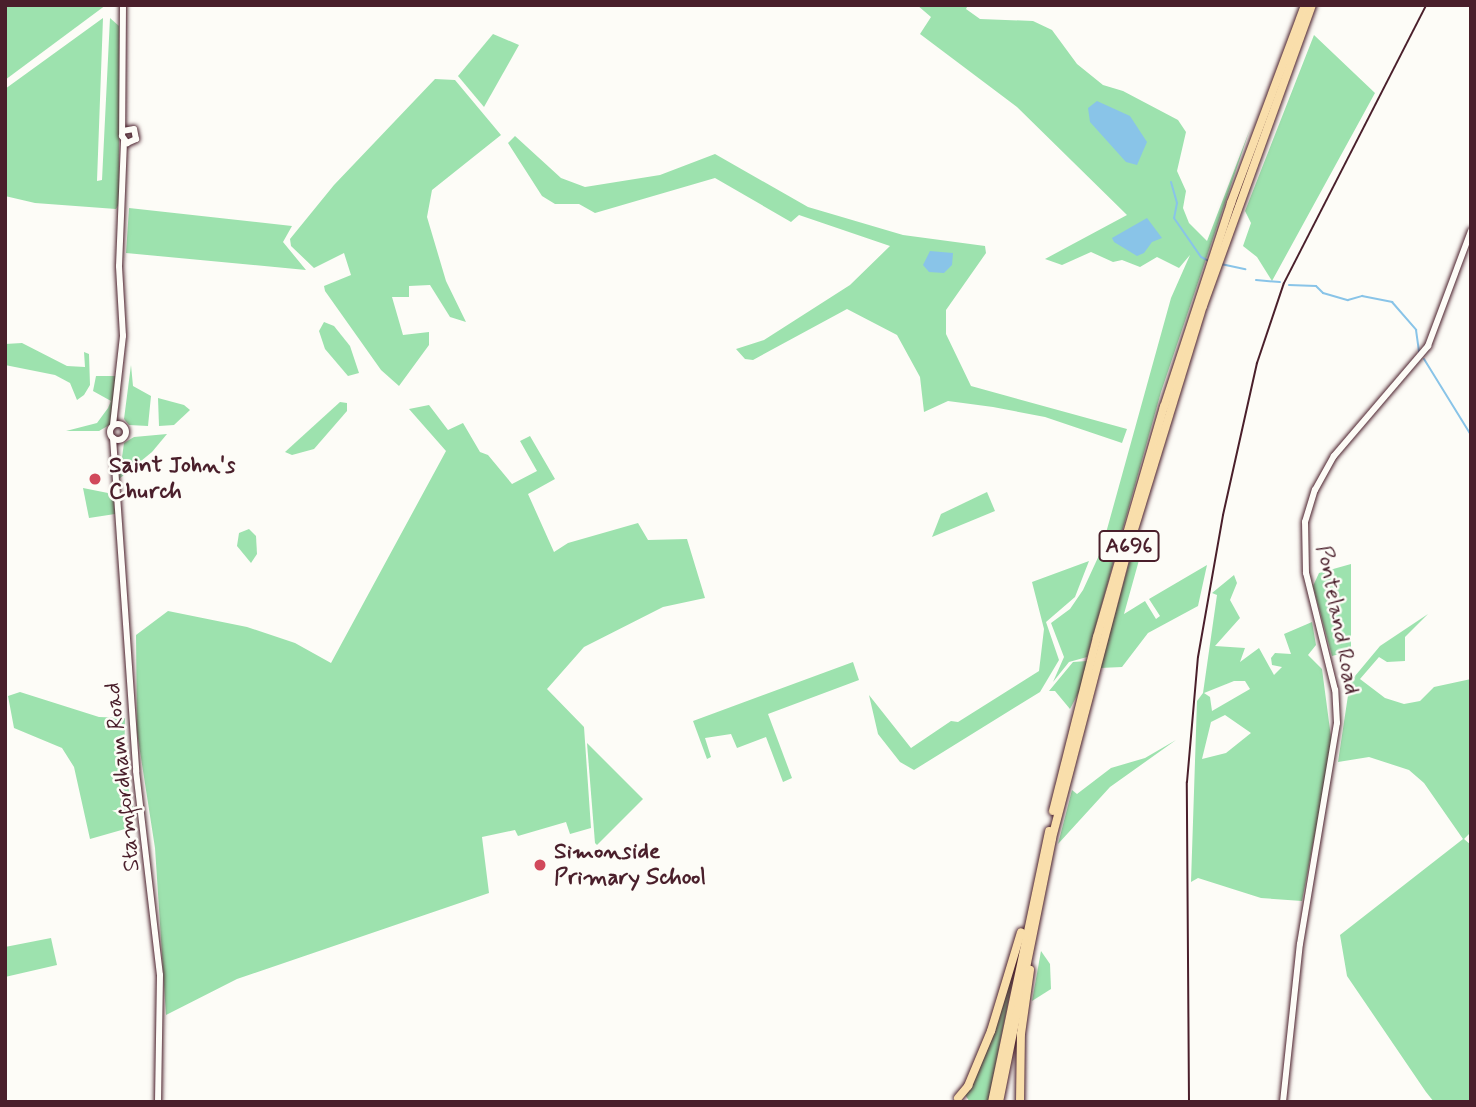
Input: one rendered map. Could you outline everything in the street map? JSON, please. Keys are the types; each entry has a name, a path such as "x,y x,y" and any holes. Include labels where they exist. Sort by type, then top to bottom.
{"highway":[{"path":"1270,95 1299,5"},
{"name":"A696","path":"999,1102 1040,884 1138,492 1185,338 1270,95 1305,5"},
{"name":"A696","path":"992,1102 1040,884 1077,734 1136,520 1203,306 1285,76 1314,5"},
{"name":"A696","path":"958,1098 970,1083 991,1031 1040,884"},
{"name":"A696","path":"1020,1102 1022,1024 1040,884"}],"main road":[{"path":"122,5 125,116 123,131 127,153 118,410 113,425 122,425"},
{"path":"125,116 133,129 134,141 127,153"},
{"path":"123,131 133,129"},
{"path":"124,141 134,141"},
{"name":"Ponteland Road","path":"1283,1102 1300,944 1337,723 1335,690 1306,573 1305,522 1314,490 1334,456 1429,346 1471,232"},
{"path":"115,450 126,433 118,410"},
{"name":"Stamfordham Road","path":"113,425 136,771 160,975 158,1102"},
{"path":"113,438 121,439"}],"green space":[{"path":"9,5 106,5 5,80 5,8"},
{"path":"917,5 968,5 966,9 980,19 1033,21 1052,30 1077,64 1103,85 1123,91 1178,120 1186,132 1177,171 1186,191 1183,208 1189,223 1207,241 1250,129 1161,392 1087,657 1069,662 1053,682 1064,657 1051,623 1070,609 1083,590 1101,551 1171,298 1190,255 1179,268 1157,257 1140,267 1122,260 1113,262 1091,252 1062,265 1045,259 1127,215 1017,107 920,34 931,17"},
{"path":"103,18 97,181 102,180 110,18 119,26 119,204 116,209 35,203 5,196 5,89"},
{"path":"493,34 519,45 484,107 458,76"},
{"path":"1314,35 1375,93 1272,281 1257,257 1243,246 1251,223 1245,211"},
{"path":"435,79 455,80 501,135 432,190 427,217 446,281 466,322 450,317 430,285 409,286 409,297 392,297 403,335 429,332 429,345 399,386 381,370 325,291 324,286 351,275 344,253 314,268 291,246 290,239 334,185"},
{"path":"515,136 561,178 585,187 660,175 715,154 808,207 903,235 985,246 986,253 946,310 946,334 971,386 1127,429 1122,443 1045,417 993,407 948,401 924,412 920,377 897,335 847,309 753,360 745,359 736,349 764,340 850,285 890,246 799,215 791,222 715,178 595,213 579,204 555,204 542,196 508,143"},
{"path":"129,208 292,226 283,242 306,270 126,253"},
{"path":"324,322 334,326 350,346 359,373 348,376 325,349 319,331"},
{"path":"22,343 67,366 85,367 84,352 89,354 90,385 84,395 77,400 70,383 55,375 5,365 5,344"},
{"path":"131,365 133,386 151,396 148,426 129,425 124,419"},
{"path":"96,376 118,376 111,424 99,431 66,431 97,423 108,408 111,401 93,391"},
{"path":"158,398 184,405 190,410 174,425 159,426"},
{"path":"340,402 347,403 347,411 314,449 292,455 285,452"},
{"path":"429,405 448,430 463,423 480,452 488,455 512,484 537,471 520,441 530,436 555,479 528,494 554,552 568,543 638,523 648,540 687,539 705,598 663,607 584,647 547,689 584,727 591,828 570,834 566,822 518,836 515,830 482,837 489,893 237,979 166,1015 155,848 137,732 136,635 168,611 247,627 295,643 331,663 446,451 409,409"},
{"path":"167,434 152,452 119,479 124,443 134,437"},
{"path":"83,488 113,494 115,514 89,518"},
{"path":"987,492 995,511 932,537 941,514"},
{"path":"249,529 256,536 257,554 251,563 237,546 239,533"},
{"path":"1140,535 1146,535 1124,614 1145,601 1156,619 1160,616 1149,599 1207,565 1198,606 1148,633 1122,667 1100,668 1135,542"},
{"path":"1089,561 1075,597 1046,622 1059,660 1040,692 914,770 900,762 878,734 869,695 911,748 951,721 958,722 1039,671 1044,629 1032,582"},
{"path":"1351,564 1351,651 1332,656 1313,586 1319,573"},
{"path":"1234,575 1237,583 1230,600 1240,618 1215,646 1245,648 1240,662 1259,648 1274,675 1282,667 1272,665 1271,658 1275,653 1291,654 1284,634 1312,622 1316,645 1308,655 1322,669 1332,745 1302,901 1261,898 1198,878 1191,882 1197,701 1203,693 1217,595 1212,593","holes":["1234,681 1245,681 1250,689 1212,711 1210,697 1204,693","1225,715 1251,733 1226,753 1202,759 1211,722"]},
{"path":"1428,614 1405,637 1405,661 1387,662 1379,657 1360,679 1385,698 1404,704 1420,701 1434,687 1471,679 1471,832 1464,839 1471,845 1471,1102 1434,1102 1426,1092 1347,976 1340,935 1463,839 1424,783 1409,770 1369,757 1338,762 1350,682 1380,646"},
{"path":"1087,661 1081,688 1070,709 1055,691 1049,691 1073,662"},
{"path":"853,662 859,680 768,714 792,778 783,782 766,737 737,748 731,734 705,738 711,757 707,759 693,721"},
{"path":"20,692 99,717 125,718 124,770 134,812 132,827 90,839 74,767 62,748 14,728 8,696"},
{"path":"1176,740 1110,787 1058,844 1072,790 1077,794 1111,768 1145,758"},
{"path":"587,743 643,799 597,845 595,843"},
{"path":"51,938 57,965 5,977 5,947"},
{"path":"1041,951 1050,964 1051,989 1032,1001"},
{"path":"1015,968 988,1102 970,1102 965,1095"}],"water":[{"path":"1097,101 1130,116 1147,142 1137,165 1126,162 1090,122 1088,108"},
{"path":"1147,218 1162,238 1152,242 1144,253 1137,256 1114,242 1112,238"},
{"path":"930,251 953,253 952,265 944,273 929,272 923,265"}],"waterway":[{"path":"1171,182 1177,203 1174,218 1201,257 1209,261"},
{"path":"1221,264 1245,269"},
{"path":"1256,280 1280,282"},
{"path":"1289,285 1316,286 1323,293 1348,300 1362,296 1392,302 1416,330 1419,352"},
{"path":"1424,359 1471,435"}],"tram line":[{"path":"1189,1102 1187,782 1198,657 1223,515 1257,363 1284,283 1426,5"}],"place":[{"name":"Saint John's Church","path":"95,479"},
{"name":"Simonside Primary School","path":"540,865"}]}
